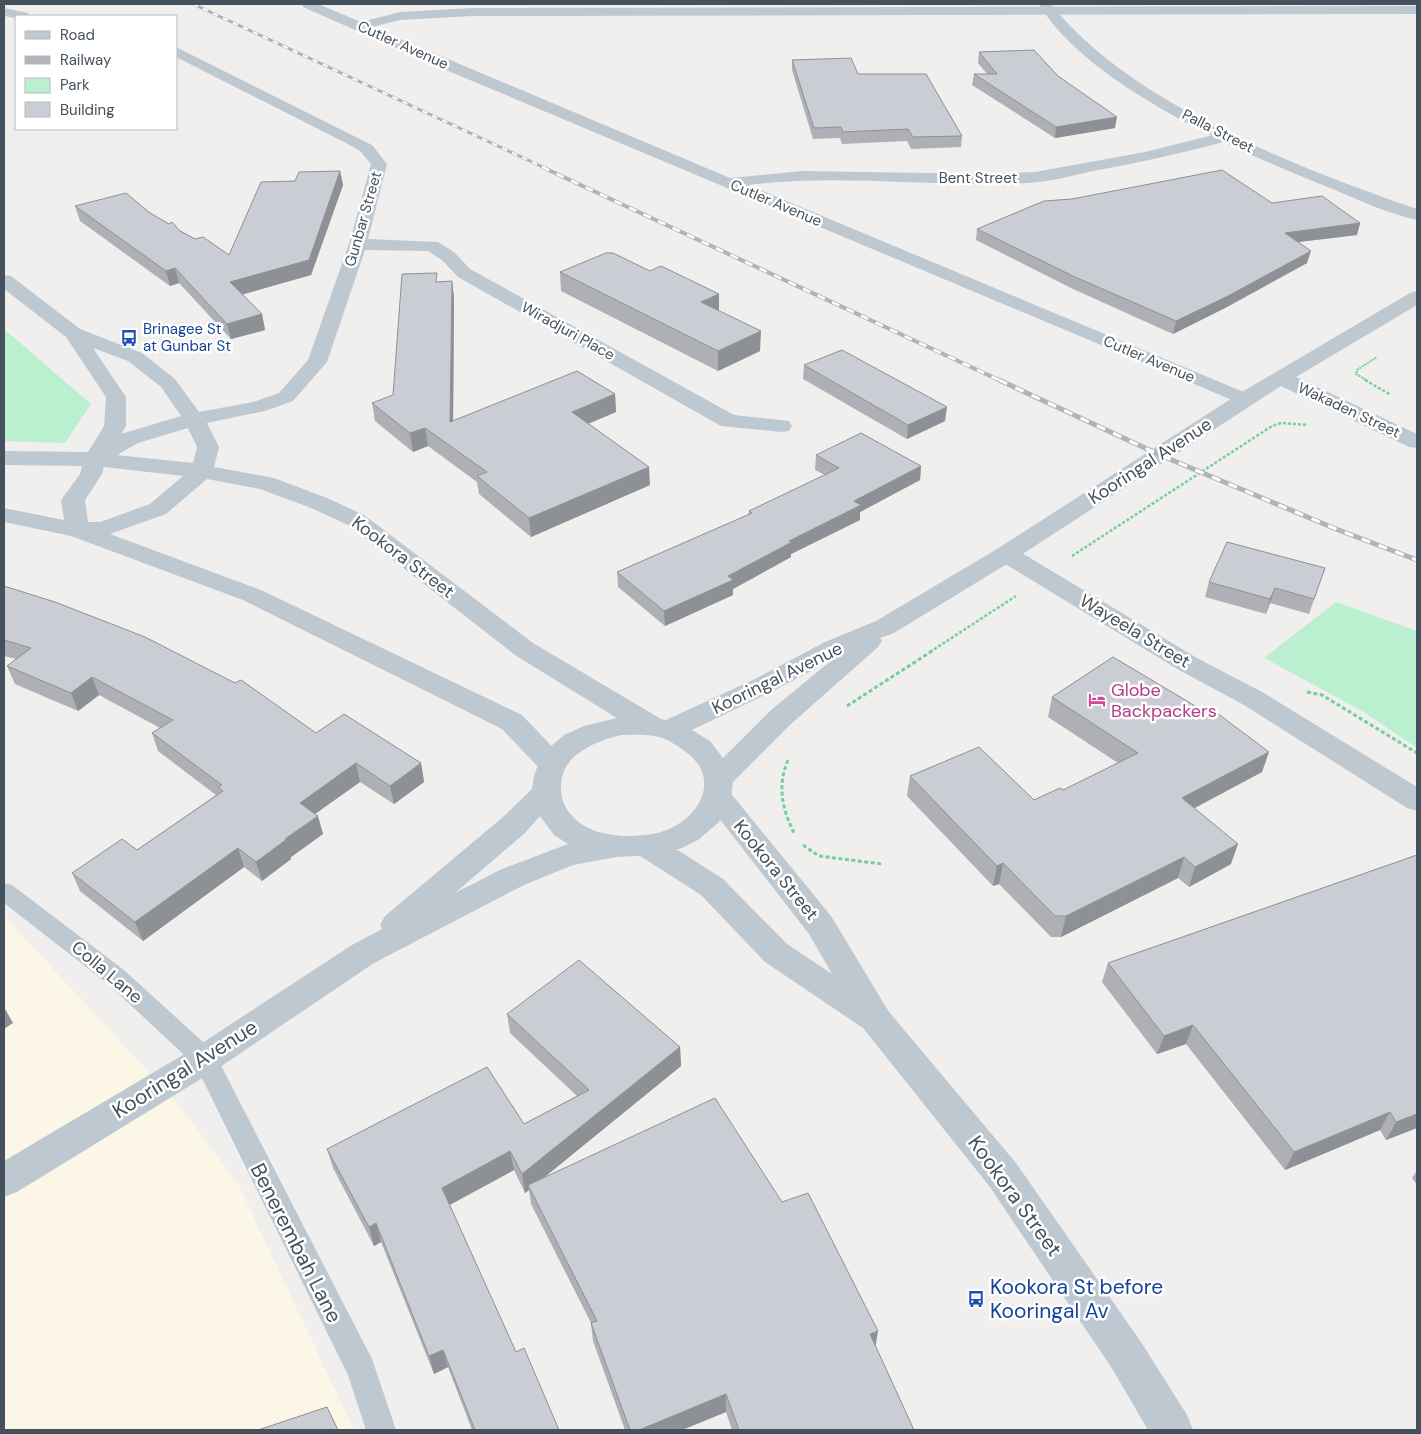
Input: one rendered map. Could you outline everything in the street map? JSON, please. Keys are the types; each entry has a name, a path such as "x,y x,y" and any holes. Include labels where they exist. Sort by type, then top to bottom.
{"street":[{"name":"Cutler Avenue","path":"308,4 362,26 451,67 1244,399"},
{"path":"362,26 400,16 453,12 1048,7 1417,10"},
{"name":"Palla Street","path":"1048,7 1063,28 1102,63 1150,95 1225,137 1340,187 1417,215"},
{"path":"4,12 18,15"},
{"name":"Gunbar Street","path":"95,459 130,438 194,419 258,407 286,397 317,362 358,244 379,164 366,148 178,52"},
{"name":"Bent Street","path":"728,183 765,176 818,175 990,179 1028,178 1171,152 1225,137"},
{"name":"Wiradjuri Place","path":"358,244 432,246 448,256 464,273 730,421 781,426"},
{"path":"4,280 73,333 135,356 168,384 194,419 208,447 202,471 158,509 103,529 77,530"},
{"name":"Kooringal Avenue","path":"660,728 764,685 834,648 885,627 1006,554 1244,399 1417,297"},
{"path":"73,333 116,397 115,426 95,459 91,474 73,500 77,530"},
{"name":"Wakaden Street","path":"1281,378 1417,442"},
{"name":"Kookora Street","path":"4,458 95,459 202,471 266,483 319,503 356,520 524,649 660,728"},
{"path":"4,515 77,530 252,594 512,722 552,764"},
{"name":"Wayeela Street","path":"1006,554 1188,664 1254,699 1417,801"},
{"name":"Kooringal Avenue","path":"719,788 781,717 885,627"},
{"path":"621,726 660,728 694,741 712,759 719,788 708,814 694,828 673,839 648,846 615,847 588,840 566,828 551,812 545,794 546,778 552,764 569,746 593,733 621,726"},
{"name":"Kookora Street","path":"719,788 820,925 877,1022 1003,1176 1127,1356 1172,1430"},
{"name":"Kooringal Avenue","path":"363,954 514,825 545,794"},
{"name":"Kookora Street","path":"648,846 712,888 776,953 877,1022"},
{"name":"Kooringal Avenue","path":"4,1180 205,1059 363,954 513,877 568,855 615,847"}],"lane":[{"name":"Colla Lane","path":"4,891 116,977 205,1059"},
{"name":"Benerembah Lane","path":"205,1059 241,1135 361,1370 381,1430"}],"shaded area":[{"path":"4,916 178,1104 238,1184 354,1430 4,1430"}],"green space":[{"path":"4,329 91,404 65,443 4,441"},
{"path":"1336,602 1417,631 1417,748 1362,711 1264,658"}],"building":[{"path":"1034,50 1058,76 1117,117 1056,127 974,74 997,74 979,52"},
{"path":"851,58 858,74 926,74 962,136 913,137 908,129 843,132 841,127 814,128 792,60"},
{"path":"1222,170 1272,203 1322,196 1360,223 1285,233 1311,251 1228,296 1176,321 1075,277 977,229 1044,201 1072,199"},
{"path":"340,171 309,260 230,282 262,314 227,324 175,268 166,271 75,206 126,193 150,213 169,224 172,222 180,231 195,239 203,237 229,255 261,182 295,181 299,172"},
{"path":"606,253 613,253 650,271 661,266 719,294 701,302 761,331 718,351 560,272"},
{"path":"437,273 436,282 452,281 450,422 577,371 615,394 572,412 649,467 529,518 477,476 487,472 425,428 410,433 372,403 393,395 402,274"},
{"path":"842,350 947,407 908,425 804,365"},
{"path":"861,433 921,466 854,501 861,505 789,541 792,542 728,576 733,580 664,611 617,572 752,513 749,511 839,468 816,455"},
{"path":"1227,542 1325,568 1314,599 1275,588 1270,599 1209,582"},
{"path":"4,586 55,602 145,637 235,683 241,680 316,733 344,714 421,763 390,786 356,763 300,803 318,816 256,862 238,848 135,922 72,873 122,839 137,850 223,791 218,787 222,785 152,733 173,720 92,677 71,693 7,666 31,648 4,640"},
{"path":"1113,657 1212,716 1217,713 1269,752 1182,798 1238,844 1195,867 1184,857 1066,916 1055,916 1003,863 997,866 910,776 979,747 1034,800 1060,788 1063,790 1138,753 1052,697"},
{"path":"1417,855 1417,1114 1396,1122 1390,1112 1294,1152 1193,1025 1164,1036 1108,963"},
{"path":"579,960 680,1047 522,1174 510,1151 442,1188 516,1352 524,1348 559,1430 475,1430 443,1350 429,1356 376,1223 369,1227 327,1149 487,1067 524,1124 589,1090 507,1014"},
{"path":"715,1098 782,1202 808,1193 878,1331 870,1334 914,1430 739,1430 726,1394 639,1430 630,1430 591,1323 597,1321 528,1185"},
{"path":"327,1407 338,1430 258,1430"}],"railway":[{"path":"193,4 545,168"},
{"path":"542,167 1001,381"},
{"path":"999,380 1160,455 1336,529 1417,560"}],"place":[{"name":"Brinagee St at Gunbar St","path":"129,338"},
{"name":"Globe Backpackers","path":"1097,700"},
{"name":"Kookora St before Kooringal Av","path":"976,1299"}]}
